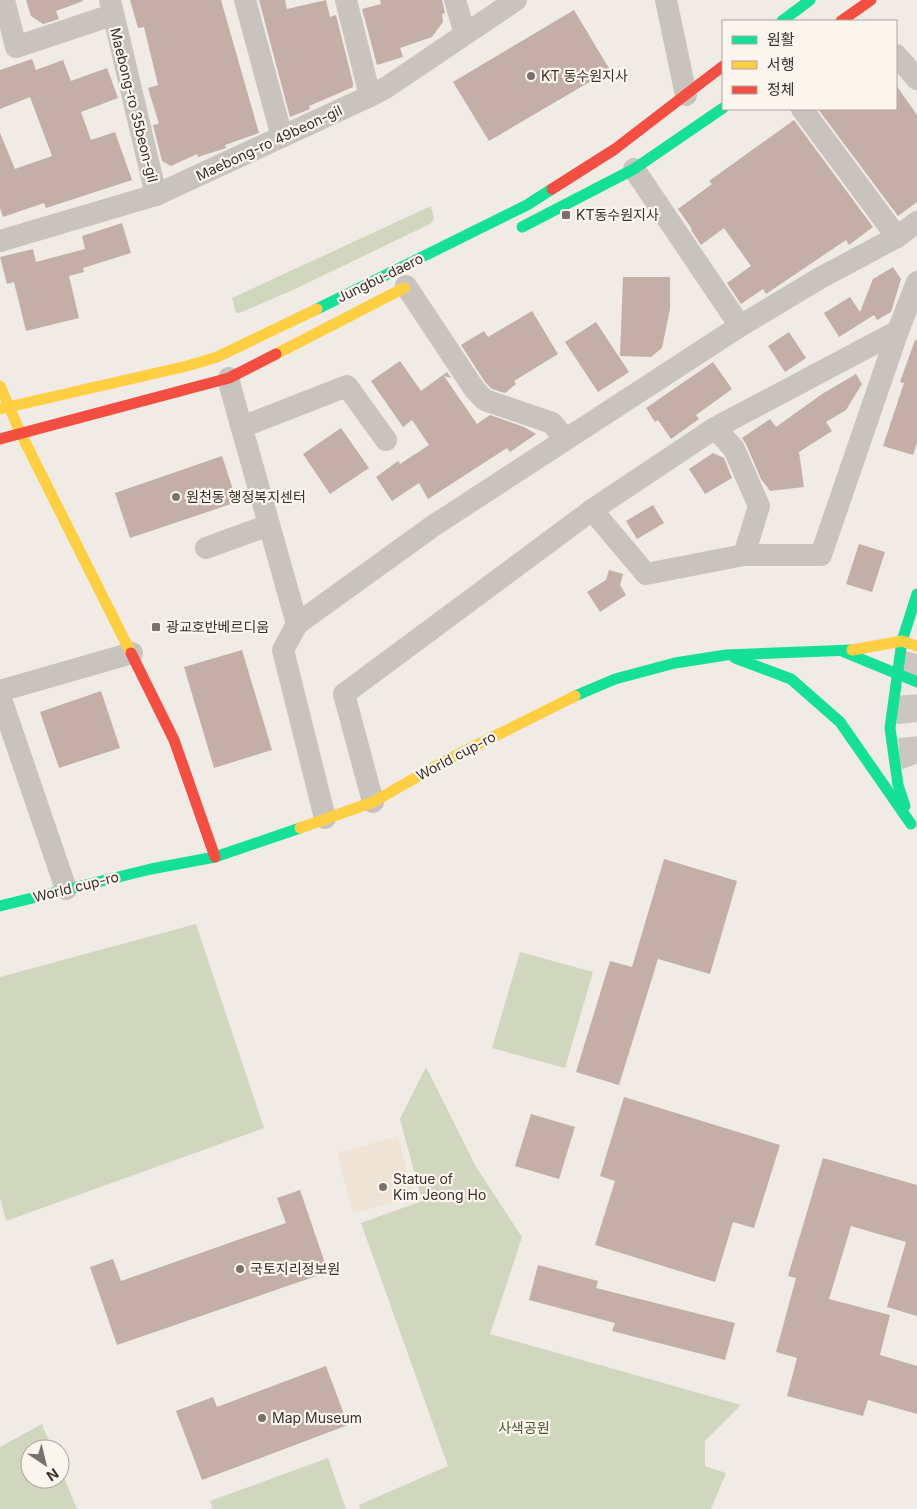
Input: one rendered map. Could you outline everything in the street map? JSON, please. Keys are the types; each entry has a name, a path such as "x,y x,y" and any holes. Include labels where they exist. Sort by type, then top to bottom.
{"street":[{"name":"Maebong-ro 35beon-gil","path":"4,0 16,47 111,8 156,195"},
{"path":"245,0 282,137"},
{"path":"346,0 370,96"},
{"path":"455,0 465,34"},
{"name":"Maebong-ro 49beon-gil","path":"0,241 156,195 370,96 387,88 516,0"},
{"path":"666,0 686,95"},
{"path":"783,20 810,0"},
{"path":"897,56 917,79"},
{"name":"Jungbu-daero","path":"4,408 187,366 217,357 527,205 615,149 722,67"},
{"path":"512,232 634,169 722,109"},
{"path":"803,110 896,237"},
{"path":"634,169 740,326"},
{"path":"325,818 283,650 297,624 433,526 740,326 820,278 896,237 917,222"},
{"path":"592,510 646,574 744,555 821,555 898,331 917,282"},
{"path":"411,284 475,390 485,400 552,423 565,440"},
{"name":"Jungbu-daero","path":"0,439 229,378 411,284"},
{"path":"373,802 344,694 592,510 715,428 898,331"},
{"path":"229,378 297,624"},
{"path":"0,386 4,408 21,434 174,740 215,857"},
{"path":"242,427 347,386 386,440"},
{"path":"715,428 734,449 758,506 744,555"},
{"path":"206,548 269,525"},
{"path":"726,655 791,679 840,722 913,828 898,785 890,728 902,641 917,594"},
{"name":"World cup-ro","path":"0,906 151,869 215,857 373,802 443,762 564,700 616,679 675,663 726,655 776,652 844,652 902,641 917,646"},
{"path":"844,652 917,682"},
{"path":"0,691 132,653"},
{"path":"0,696 66,889"}],"green space":[{"path":"431,206 434,219 430,224 295,289 236,313 232,298"},
{"path":"196,924 264,1128 6,1221 0,1198 0,977"},
{"path":"520,952 593,972 565,1068 492,1048"},
{"name":"사색공원","path":"426,1067 476,1167 522,1237 490,1334 741,1405 705,1441 705,1466 726,1473 711,1509 360,1509 359,1505 448,1466 361,1223 422,1201 400,1119"},
{"path":"42,1424 48,1439 20,1439 20,1489 69,1489 77,1509 0,1509 0,1447"},
{"path":"328,1458 346,1509 213,1509 210,1501"}],"shaded area":[{"path":"398,1136 414,1197 353,1213 337,1153"}],"building":[{"path":"26,0 83,1 56,11 59,19 43,24 31,16"},
{"path":"130,0 221,0 259,133 225,145 226,148 198,157 197,154 171,166 162,161 153,125 159,124 148,88 158,85 144,27 138,28"},
{"path":"259,0 285,0 287,9 326,0 330,17 336,15 353,87 309,106 310,109 290,117"},
{"path":"380,0 442,0 445,13 442,14 443,22 432,37 400,48 403,57 377,65 362,9 381,4"},
{"name":"KT 동수원지사","path":"574,10 610,70 489,141 453,82"},
{"path":"32,59 36,70 63,60 71,81 107,68 118,98 81,112 91,140 115,132 132,180 46,208 44,203 3,217 0,208 0,133 15,169 52,156 30,97 0,109 0,70"},
{"path":"897,86 917,115 917,202 898,216 819,110 897,110"},
{"path":"794,120 873,227 849,245 846,240 766,294 763,289 741,304 727,283 751,266 724,228 701,245 678,209 712,184 709,181"},
{"path":"122,223 131,253 83,268 84,272 69,276 79,318 26,331 14,282 7,284 0,257 33,249 36,262 85,249 82,236"},
{"path":"893,267 901,279 891,312 877,320 874,315 839,337 824,313 850,297 860,312 873,279"},
{"path":"623,277 670,277 670,309 662,348 651,357 620,356"},
{"path":"532,311 558,354 514,381 516,384 505,393 492,389 485,382 461,345 484,331 488,337"},
{"path":"596,322 629,372 598,392 565,342"},
{"path":"789,332 806,358 785,372 768,346"},
{"path":"915,340 917,340 917,443 913,455 883,446 904,383 900,382"},
{"path":"400,361 421,391 447,372 451,378 444,376 477,424 490,415 524,427 536,434 510,452 507,448 428,499 419,483 392,501 376,477 398,461 400,464 429,445 412,420 403,427 371,381"},
{"path":"713,362 732,389 696,415 699,419 671,439 658,420 655,422 646,408"},
{"path":"856,374 862,384 846,410 826,422 832,431 799,452 804,487 770,491 761,479 742,438 770,419 776,427 822,394"},
{"path":"341,428 369,468 330,494 303,454"},
{"path":"713,453 724,458 732,478 705,494 689,469"},
{"name":"원천동 행정복지센터","path":"222,456 237,502 130,538 115,493"},
{"path":"653,505 664,523 637,539 626,521"},
{"path":"859,544 885,552 872,592 846,584"},
{"path":"609,570 623,574 620,585 626,595 600,612 587,592 606,580"},
{"path":"242,650 272,750 214,768 184,667"},
{"path":"101,691 120,748 59,768 40,712"},
{"path":"664,859 737,881 710,974 658,959 619,1085 576,1072 610,961 632,967"},
{"path":"624,1097 780,1145 754,1228 733,1222 715,1282 595,1245 615,1181 600,1176"},
{"path":"531,1114 575,1127 559,1179 515,1166"},
{"path":"823,1158 917,1185 917,1316 887,1307 906,1242 851,1226 829,1299 890,1315 880,1355 917,1366 917,1414 868,1400 863,1416 787,1396 797,1358 776,1352 796,1278 788,1276"},
{"name":"국토지리정보원","path":"300,1190 328,1272 117,1345 90,1267 113,1259 121,1281 286,1223 277,1198"},
{"path":"538,1265 598,1281 596,1288 735,1323 725,1360 612,1331 615,1323 529,1300"},
{"name":"Map Museum","path":"326,1366 348,1425 202,1480 176,1411 213,1397 217,1407"}],"tunnel":[{"path":"917,654 908,690 914,760 917,768"}],"traffic: fast":[{"path":"783,20 810,0"},
{"path":"522,227 634,169 722,109"},
{"path":"317,309 527,205 552,189"},
{"path":"905,806 898,785 890,728 902,641 917,594"},
{"path":"575,696 615,679 675,663 726,655 852,650"},
{"path":"844,652 917,682"},
{"path":"735,658 791,679 840,722 911,824"},
{"path":"0,906 151,869 215,857 300,828"}],"traffic: slow":[{"path":"276,354 404,288"},
{"path":"0,409 187,366 217,357 317,309"},
{"path":"0,386 21,434 131,653"},
{"path":"852,650 902,641 917,646"},
{"path":"300,828 373,802 443,762 575,696"}],"traffic: jam":[{"path":"842,20 871,0"},
{"path":"552,189 615,149 722,67"},
{"path":"0,439 229,378 276,354"},
{"path":"131,653 174,740 215,857"}],"place":[{"name":"KT 동수원지사","path":"531,76"},
{"name":"KT동수원지사","path":"566,215"},
{"name":"원천동 행정복지센터","path":"176,497"},
{"name":"광교호반베르디움","path":"156,627"},
{"name":"Statue of Kim Jeong Ho","path":"383,1187"},
{"name":"국토지리정보원","path":"240,1269"},
{"name":"Map Museum","path":"262,1418"}]}
